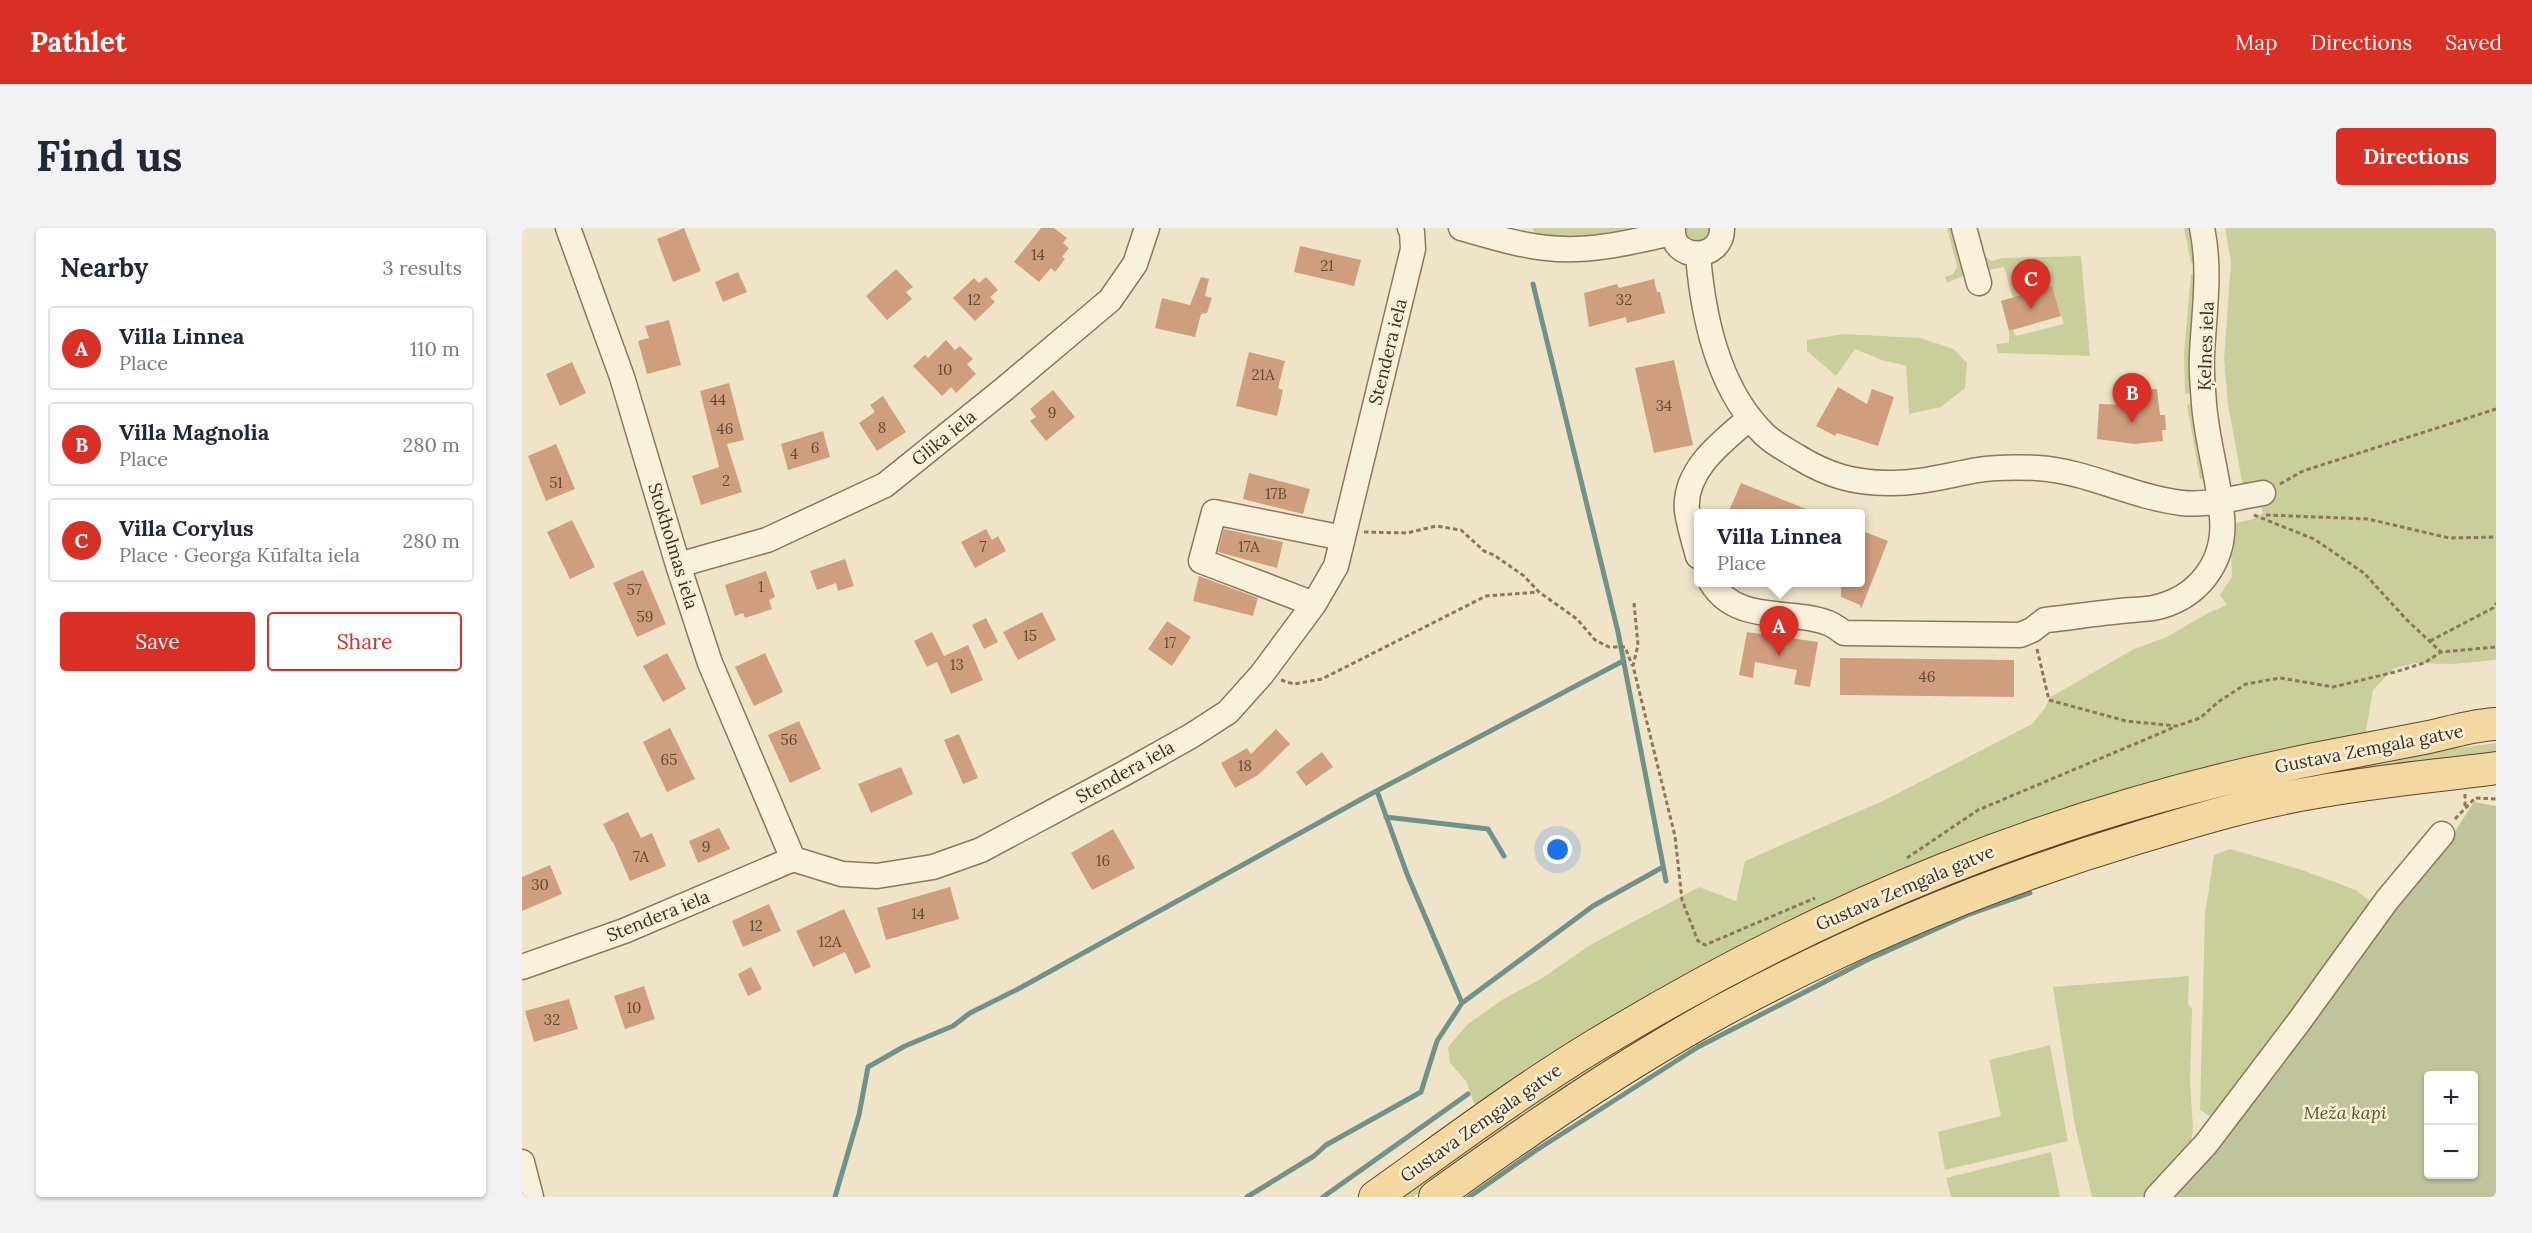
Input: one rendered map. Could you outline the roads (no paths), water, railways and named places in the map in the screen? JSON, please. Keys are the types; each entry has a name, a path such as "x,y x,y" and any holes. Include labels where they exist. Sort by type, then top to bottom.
{"main road":[{"name":"Gustava Zemgala gatve","path":"1375,1197 1508,1103 1593,1047 1745,960 1882,894 1966,859 2061,825 2177,792 2280,766 2493,724"},
{"name":"Gustava Zemgala gatve","path":"1435,1197 1601,1083 1712,1017 1813,965 1941,906 2075,856 2235,811 2316,792 2464,772 2496,771"}],"street":[{"name":"Glika iela","path":"678,565 767,540 885,485 1110,300 1134,264 1147,228"},
{"name":"Stendera iela","path":"522,967 624,931 793,859 842,874 877,876 933,867 981,850 1191,736 1228,712 1262,674 1314,604 1336,566 1413,249 1410,228"},
{"path":"1461,228 1499,239 1558,249 1584,249 1673,231 1677,244 1686,252 1698,255 1710,251 1719,243 1722,228"},
{"path":"1964,228 1979,282"},
{"name":"Ķelnes iela","path":"1717,587 1733,603 1752,612 1827,623 1844,633 2020,635 2032,630 2044,620 2154,608 2180,599 2200,584 2212,569 2222,544 2221,500 2204,407 2202,356 2208,292 2206,247 2202,228"},
{"name":"Stokholmas iela","path":"571,229 622,376 678,565 710,663 793,859"},
{"path":"1698,255 1702,293 1715,347 1730,388 1750,418 1765,435 1828,474 1852,481 1888,483 1919,481 1980,470 2039,468 2105,481 2148,496 2184,504 2263,493"},
{"path":"1694,539 1687,509 1692,481 1705,457 1750,418"},
{"path":"1314,604 1202,561 1214,512 1343,538"},
{"path":"2157,1197 2206,1144 2298,1023 2387,900 2442,834"},
{"path":"522,1162 531,1197"}],"waterway":[{"path":"1533,284 1618,632 1666,881"},
{"path":"835,1197 859,1115 868,1067 905,1046 953,1026 970,1013 1020,988 1367,796 1623,661"},
{"path":"1377,791 1407,874 1462,1003"},
{"path":"1386,817 1488,829 1504,856"},
{"path":"1247,1197 1314,1156 1326,1145 1421,1092 1437,1041 1462,1003 1593,906 1663,867"},
{"path":"1469,1197 1535,1151 1698,1047 1867,960 1967,915 2030,893"},
{"path":"1323,1197 1468,1094"}],"place":[{"name":"Villa Corylus","path":"2031,309"},
{"name":"Villa Magnolia","path":"2132,423"},
{"name":"Villa Linnea","path":"1779,656"}],"park label":[{"name":"Meža kapi","path":"2345,1113"}]}
